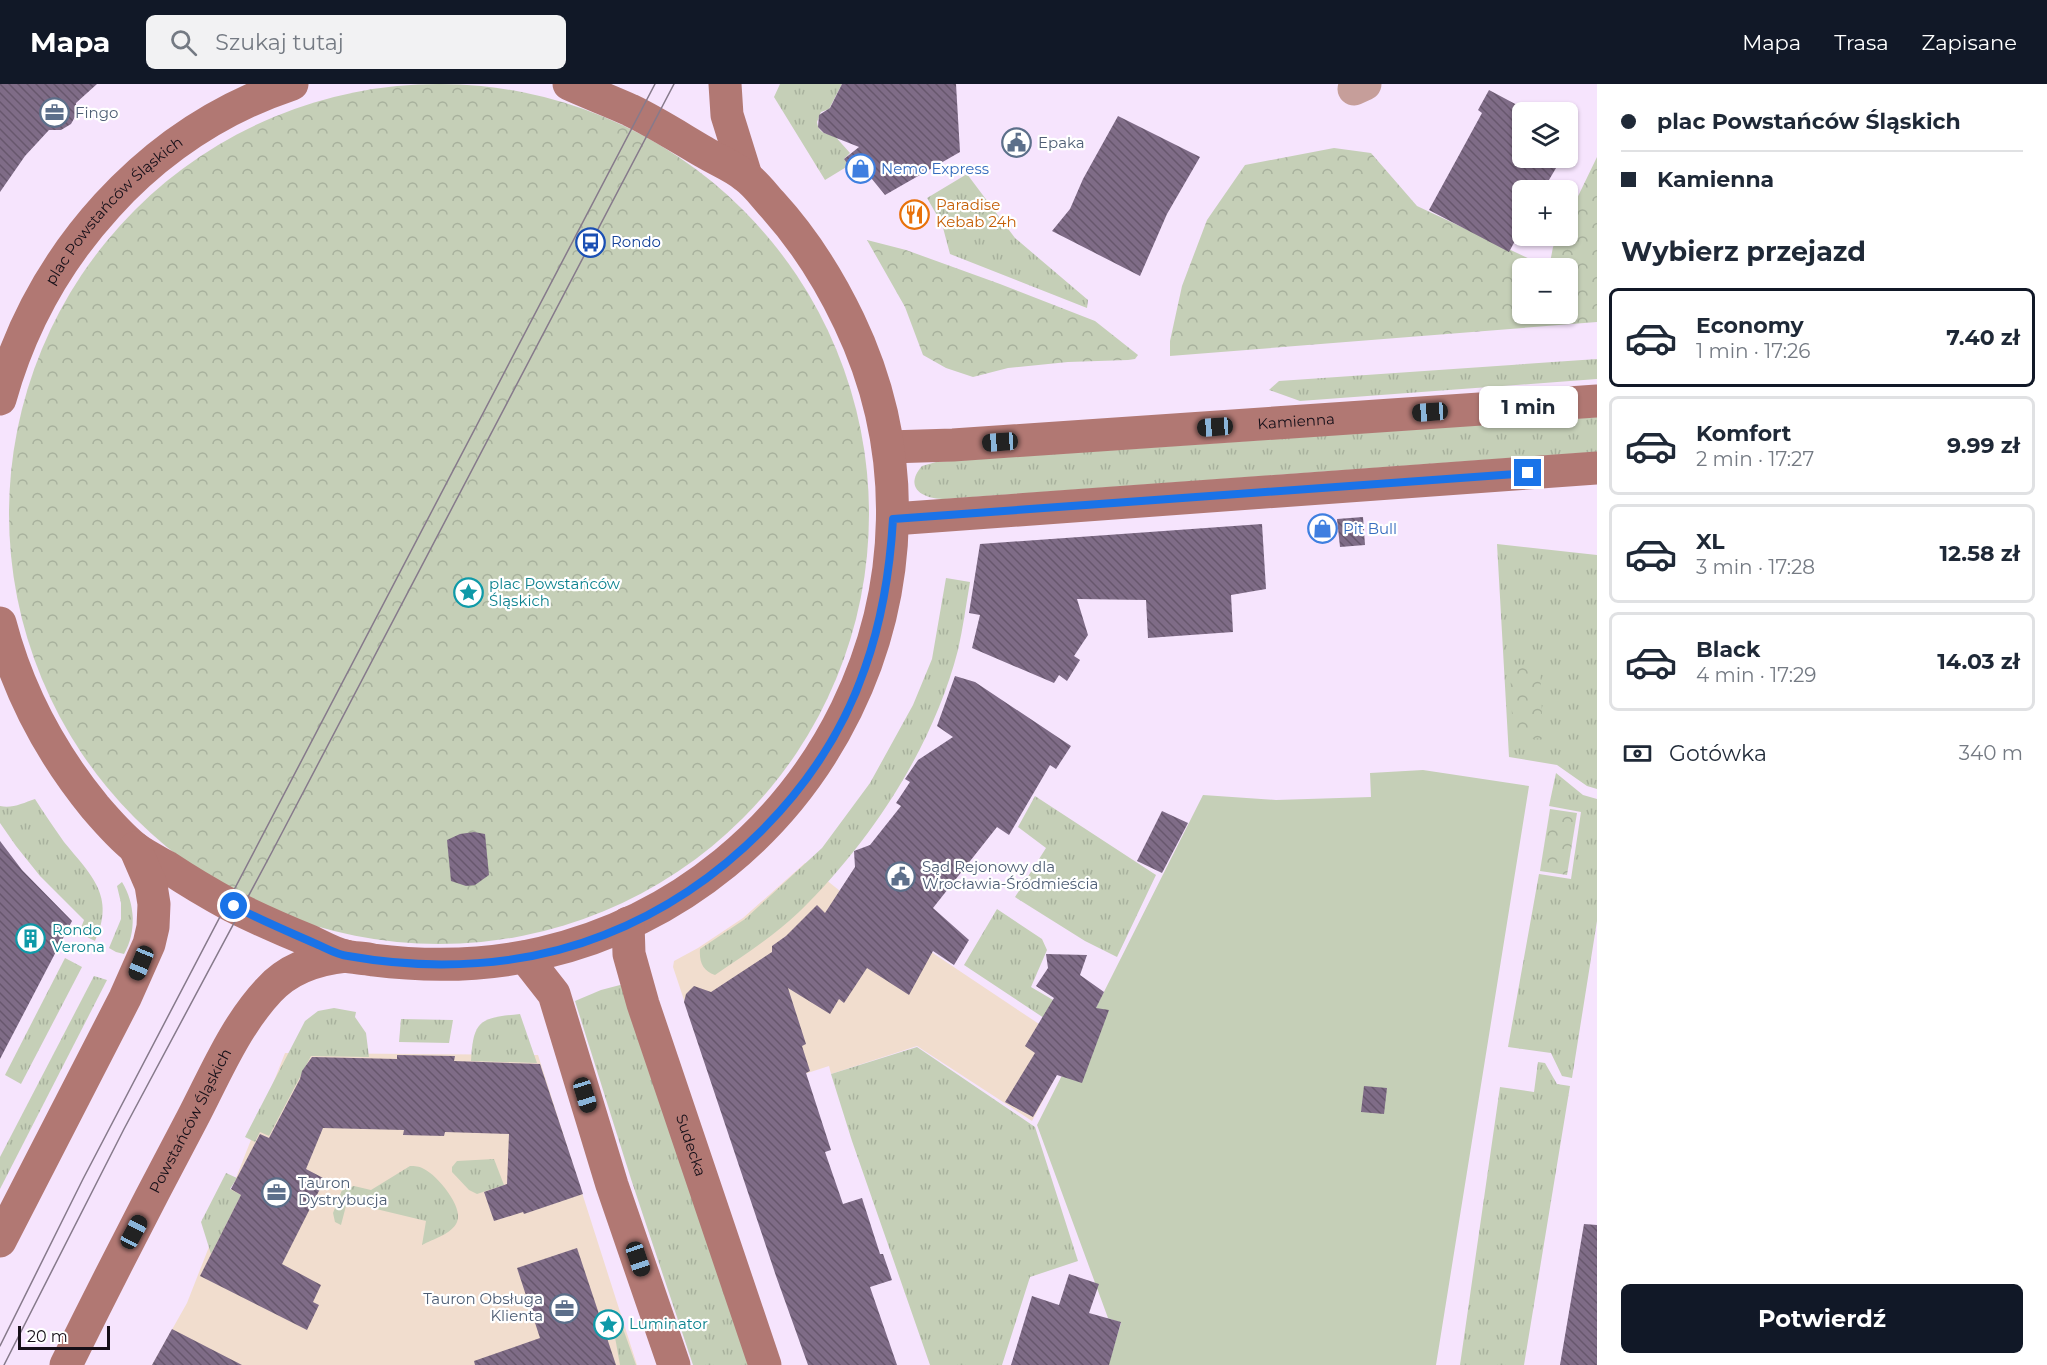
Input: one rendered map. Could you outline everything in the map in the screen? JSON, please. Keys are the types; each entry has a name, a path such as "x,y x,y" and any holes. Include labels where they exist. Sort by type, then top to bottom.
{"main road":[{"name":"plac Powstańców Śląskich","path":"0,399 6,376 32,313 72,246 126,185 187,136 246,94 292,84"},
{"path":"0,623 15,672 44,736 70,776 108,822 135,848 219,899 263,921 346,956 436,965 487,962 525,957 594,939 677,898 721,866 762,831 815,765 844,715 865,668 885,597 891,560 893,519 889,447 880,401 864,353 830,280 797,233 746,176 633,112 569,84"},
{"path":"725,84 727,115 746,176"},
{"name":"Kamienna","path":"889,447 965,445 1597,401"},
{"path":"893,519 1597,468"},
{"path":"0,1241 125,998 149,944 153,927 154,904 151,885 135,848"},
{"name":"Sudecka","path":"628,923 629,954 643,1004 765,1365"},
{"name":"Powstańców Śląskich","path":"66,1365 175,1152 251,1011 270,988 291,972 314,962 346,956"},
{"path":"525,957 554,994 612,1185 674,1365"}],"shaded area":[{"path":"805,863 840,891 1039,1024 1054,1080 1032,1121 917,1046 831,1074 829,1066 718,1102 673,967 674,961 743,918"},
{"path":"285,1053 538,1055 637,1365 152,1365 187,1303"}],"green space":[{"name":"plac Powstańców Śląskich","path":"439,84 481,86 523,92 564,102 604,116 642,134 678,156 712,181 743,210 772,241 797,275 819,311 837,349 851,389 861,430 867,472 869,514 867,556 861,598 851,639 837,679 819,717 797,753 772,787 743,818 712,847 678,872 642,894 604,912 564,926 523,936 481,942 439,944 397,942 355,936 314,926 274,912 236,894 200,872 166,847 135,818 106,787 81,753 59,717 41,679 27,639 17,598 11,556 9,514 11,472 17,430 27,389 41,349 59,311 81,275 106,241 135,210 166,181 200,156 236,134 274,116 314,102 355,92 397,86"},
{"path":"780,84 842,84 829,109 821,112 817,122 820,130 833,134 850,153 844,159 849,163 848,166 825,180 774,97"},
{"path":"1334,148 1371,153 1417,206 1528,258 1512,258 1512,324 1572,324 1170,356 1170,341 1182,286 1207,220 1245,165"},
{"path":"1597,157 1597,322 1578,324 1578,258 1551,258 1554,246 1578,246 1578,196"},
{"path":"967,174 1015,238 1088,300 1087,308 950,254 942,224 927,198"},
{"path":"867,240 906,250 1095,321 1138,355 1135,359 1128,360 1068,362 1008,368 973,377 946,368 923,355 905,307"},
{"path":"1597,359 1597,379 1300,401 1269,390 1279,381"},
{"path":"1597,417 1597,452 945,499 929,497 918,491 914,480 922,466 936,462"},
{"path":"1497,544 1597,555 1597,789 1587,786 1557,765 1509,757"},
{"path":"946,578 970,582 958,650 933,722 896,791 851,855 799,912 748,953 715,975 707,971 700,958 700,949 745,919 822,848 870,783 913,705 932,659"},
{"path":"1540,666 1543,738 1513,740 1510,667"},
{"path":"1423,770 1529,786 1436,1365 1108,1365 1121,1323 1108,1318 1037,1125 1203,795 1276,800 1371,797 1370,773"},
{"path":"1556,773 1583,795 1597,799 1597,921 1572,1078 1562,1076 1551,1053 1508,1047 1539,874 1571,879 1581,812 1549,806"},
{"path":"1035,796 1156,875 1117,957 1085,941 1015,897 1046,848 1018,827"},
{"path":"35,799 98,887 103,911 95,941 79,933 84,920 40,876 0,823 0,806 13,806"},
{"path":"1550,809 1577,813 1567,875 1540,871"},
{"path":"122,882 130,899 133,918 131,936 124,954 109,948 121,919 121,903 117,886"},
{"path":"997,909 1042,939 1047,950 1031,987 1060,1004 1050,1022 964,965"},
{"path":"65,958 82,967 21,1084 5,1075"},
{"path":"94,976 107,980 0,1189 0,1157"},
{"path":"620,985 624,986 749,1365 693,1365 575,1001"},
{"path":"334,1008 356,1012 355,1017 366,1033 369,1057 311,1056 269,1136 260,1132 255,1142 245,1137 305,1021 318,1011"},
{"path":"520,1014 537,1063 471,1061 474,1036 482,1023 496,1017"},
{"path":"401,1019 453,1020 449,1043 399,1042"},
{"path":"917,1047 1035,1127 1078,1261 1030,1277 1002,1365 930,1365 831,1074"},
{"path":"1538,1062 1545,1063 1557,1084 1570,1086 1524,1365 1460,1365 1500,1087 1534,1092"},
{"path":"494,1159 504,1185 477,1194 469,1190 452,1172 452,1167 457,1161"},
{"path":"410,1166 420,1167 429,1172 448,1192 457,1208 458,1216 451,1230 422,1245 426,1221 347,1202 341,1225 335,1222 333,1213 342,1190 354,1186 371,1190"},
{"path":"226,1173 237,1178 230,1189 241,1195 211,1254 201,1222"},
{"path":"621,1323 636,1365 620,1365 613,1326"}],"building":[{"path":"0,84 97,84 76,103 76,115 71,124 61,130 49,130 25,156 0,192"},
{"path":"842,84 956,84 960,152 885,195 867,173 859,179 844,159 859,147 824,133 818,127 819,115 830,108"},
{"path":"1489,90 1512,102 1512,168 1556,168 1549,180 1512,180 1512,246 1509,252 1429,210 1482,113 1478,110"},
{"path":"1118,116 1200,157 1167,214 1140,276 1052,231 1070,209 1083,179"},
{"path":"1363,517 1365,545 1340,547 1337,519"},
{"path":"1262,524 1266,589 1231,595 1233,632 1148,638 1146,600 1077,599 1088,635 1074,656 1080,660 1067,681 1059,675 1054,683 972,648 980,615 969,613 980,544"},
{"path":"955,676 975,682 1071,746 1056,769 1050,765 1009,835 997,827 933,908 969,940 954,965 933,951 909,995 867,968 844,1003 839,999 830,1014 788,988 806,1044 802,1046 810,1071 806,1073 831,1150 825,1152 843,1204 862,1198 880,1254 883,1254 892,1280 870,1287 897,1365 808,1365 684,1002 686,994 694,986 711,992 772,952 772,946 786,936 817,905 825,913 855,867 854,851 870,845 901,806 896,803 910,782 905,779 918,760 953,737 937,726"},
{"path":"1162,811 1188,823 1162,873 1137,861"},
{"path":"474,832 485,834 489,875 475,885 466,886 451,881 447,840 460,834"},
{"name":"Rondo Verona","path":"0,841 22,870 72,921 0,1059"},
{"path":"1046,954 1087,955 1080,975 1104,992 1096,1008 1109,1010 1082,1083 1057,1075 1033,1117 1005,1102 1035,1053 1025,1046 1054,998 1036,986 1048,968"},
{"name":"Tauron Dystrybucja","path":"397,1055 455,1056 454,1061 540,1064 583,1194 524,1214 523,1212 494,1221 484,1192 507,1184 509,1134 445,1132 444,1136 403,1135 404,1130 323,1128 306,1169 325,1179 282,1264 321,1285 313,1302 319,1305 307,1330 200,1276 241,1195 231,1189 260,1134 269,1138 302,1071 312,1057 397,1059"},
{"path":"1364,1086 1387,1088 1384,1114 1361,1112"},
{"path":"1584,1224 1597,1225 1597,1365 1560,1365"},
{"name":"Tauron Obsługa Klienta","path":"577,1248 616,1365 475,1365 474,1361 540,1338 517,1268"},
{"path":"1069,1274 1099,1284 1089,1313 1121,1322 1109,1365 1011,1365 1032,1296 1059,1305"},
{"path":"172,1329 242,1365 152,1365"}],"tram line":[{"path":"0,1346 83,1179 655,84"},
{"path":"4,1365 124,1129 273,850 674,84"}],"place":[{"name":"Fingo","path":"54,113"},
{"name":"Epaka","path":"1017,143"},
{"name":"Nemo Express","path":"860,169"},
{"name":"Paradise Kebab 24h","path":"915,214"},
{"name":"Rondo","path":"590,242"},
{"name":"Pit Bull","path":"1322,529"},
{"name":"plac Powstańców Śląskich","path":"468,593"},
{"name":"Sąd Rejonowy dla Wrocławia-Śródmieścia","path":"901,876"},
{"name":"Rondo Verona","path":"31,939"},
{"name":"Tauron Dystrybucja","path":"277,1192"},
{"name":"Tauron Obsługa Klienta","path":"564,1308"},
{"name":"Luminator","path":"608,1324"}],"route":[{"path":"234,906 263,921 346,956 436,965 503,960 560,949 605,935 677,898 721,866 762,831 806,779 834,735 865,668 885,597 891,560 893,519 1528,473"}]}
